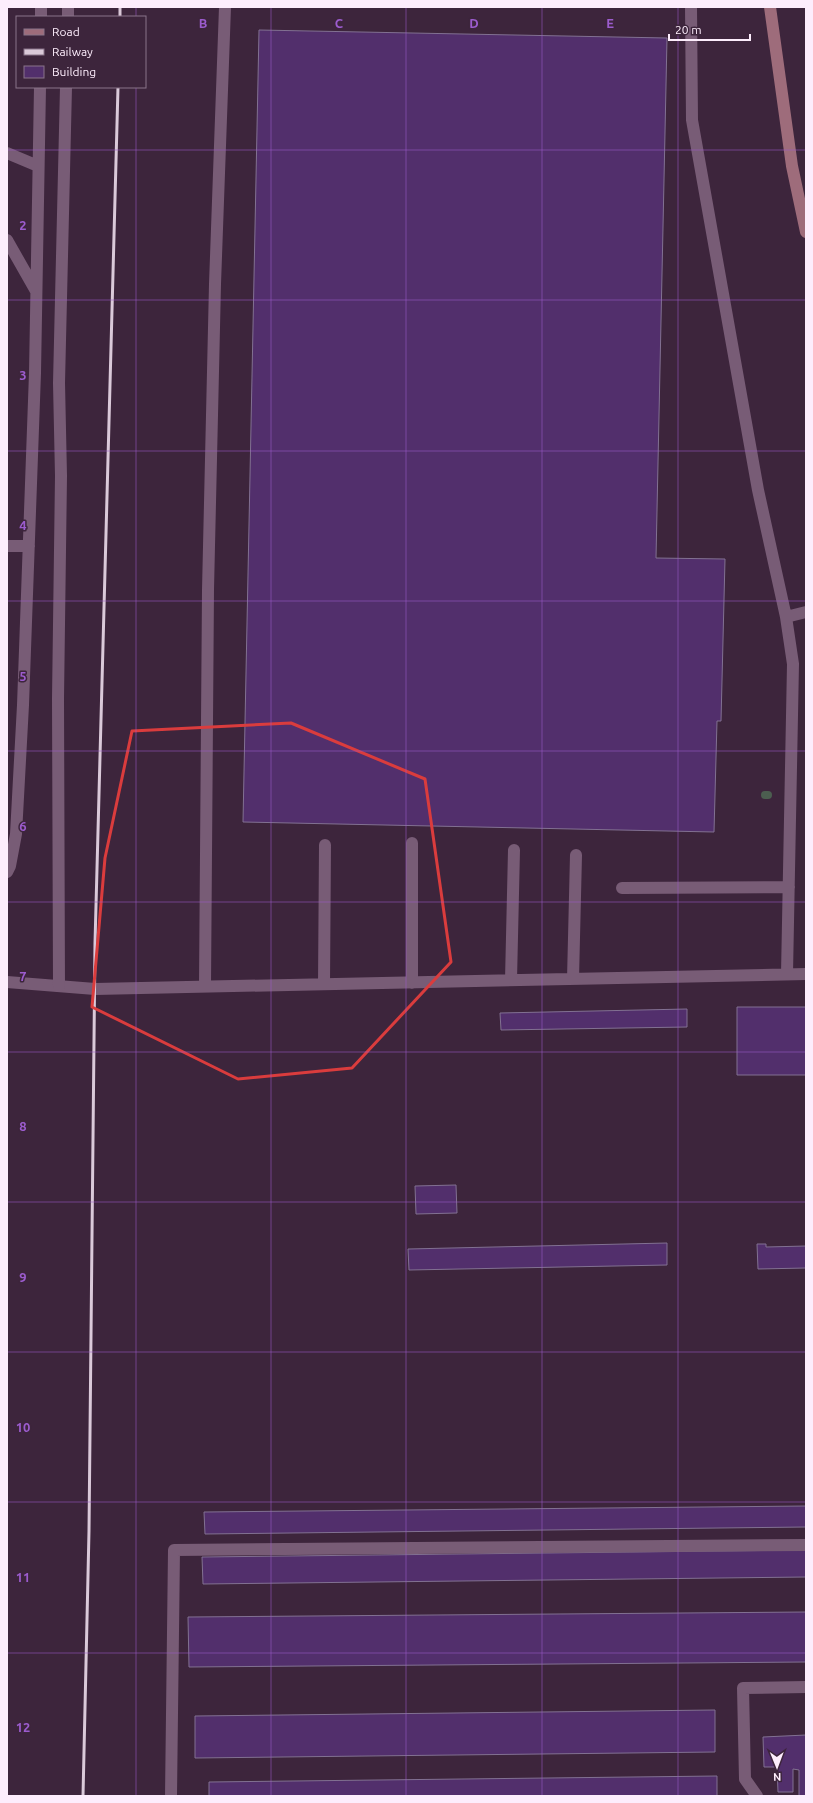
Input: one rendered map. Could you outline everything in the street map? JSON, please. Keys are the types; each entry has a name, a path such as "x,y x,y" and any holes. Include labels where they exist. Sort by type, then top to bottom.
{"street":[{"path":"205,986 208,590 215,284 225,7"},
{"path":"691,7 692,120 758,490 786,617 792,664 787,974"},
{"path":"770,7 774,49 792,166 806,232"},
{"path":"7,872 10,866 16,834 29,546 35,373 40,88"},
{"path":"59,986 58,699 61,476 59,383 66,88"},
{"path":"7,153 38,166"},
{"path":"7,240 36,291"},
{"path":"7,546 29,546"},
{"path":"786,617 806,612"},
{"path":"7,810 18,799"},
{"path":"412,843 412,983"},
{"path":"324,984 325,845"},
{"path":"511,980 514,850"},
{"path":"573,978 576,854"},
{"path":"622,888 789,887"},
{"path":"7,982 95,989 806,974"},
{"path":"171,1796 174,1550 806,1545"},
{"path":"757,1796 745,1779 743,1688 806,1687"}],"highlighted area":[{"path":"291,723 425,779 451,962 352,1068 238,1079 92,1007 105,858 132,731"}],"building":[{"path":"259,30 667,38 656,558 725,559 721,721 717,721 714,832 243,822"},
{"path":"737,1007 806,1007 806,1075 737,1075"},
{"path":"687,1009 687,1027 501,1030 500,1013"},
{"path":"456,1185 457,1213 416,1214 415,1186"},
{"path":"667,1243 667,1265 409,1270 408,1249"},
{"path":"757,1244 766,1244 766,1247 806,1246 806,1268 758,1269"},
{"path":"806,1506 806,1527 205,1534 204,1512"},
{"path":"806,1550 806,1577 203,1584 202,1557"},
{"path":"806,1612 806,1662 189,1667 188,1617"},
{"path":"715,1710 715,1752 195,1758 195,1716"},
{"path":"806,1735 806,1796 799,1796 799,1770 793,1769 793,1792 778,1792 777,1767 764,1767 763,1737"},
{"path":"717,1776 717,1796 209,1796 209,1782"}],"railway":[{"path":"120,7 120,16"},
{"path":"83,1796 89,1531 95,943 118,88"}]}
